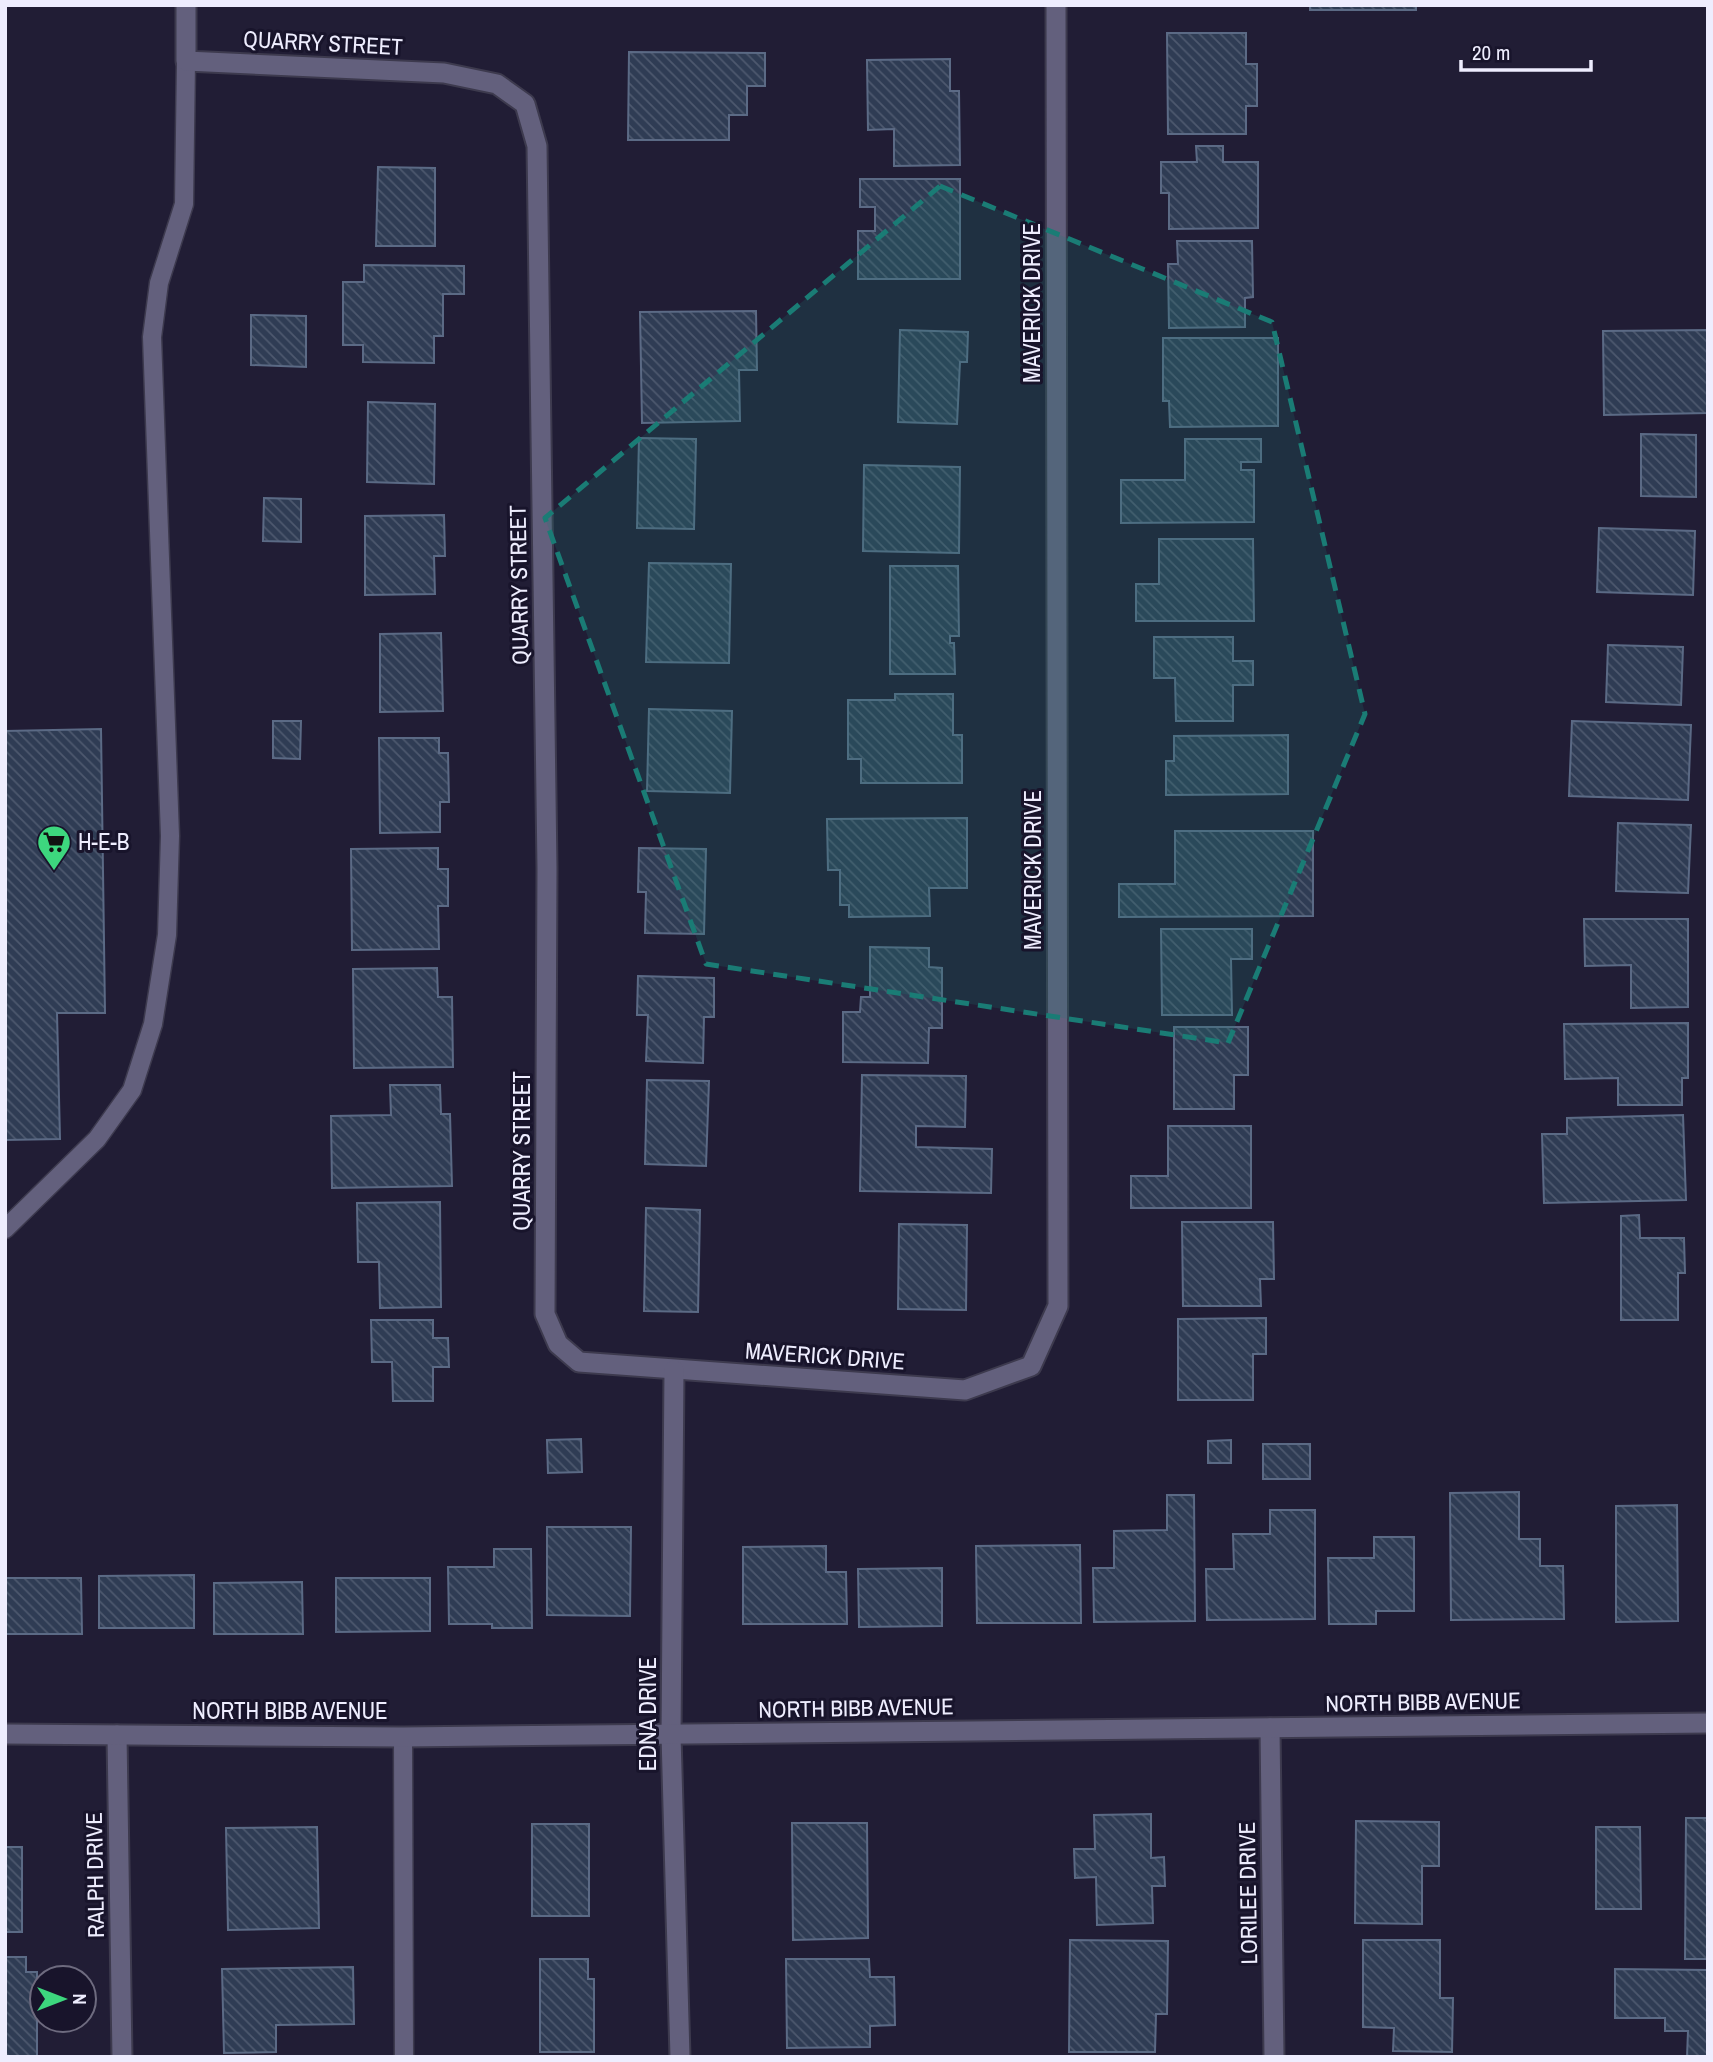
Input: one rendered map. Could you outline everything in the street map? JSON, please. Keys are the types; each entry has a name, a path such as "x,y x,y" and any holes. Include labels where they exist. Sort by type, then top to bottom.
{"street":[{"path":"186,5 186,61"},
{"name":"MAVERICK DRIVE","path":"674,1370 965,1390 1031,1366 1058,1306 1056,5"},
{"name":"QUARRY STREET","path":"186,61 444,73 497,84 524,104 537,146 547,868 545,1314 558,1344 579,1362 674,1370"},
{"name":"EDNA DRIVE","path":"674,1370 671,1735 680,2057"},
{"name":"NORTH BIBB AVENUE","path":"5,1734 402,1737 1708,1723"},
{"name":"LORILEE DRIVE","path":"1270,1728 1274,2057"},
{"name":"RALPH DRIVE","path":"117,1735 122,2057"}],"lane":[{"path":"5,1229 97,1139 132,1090 153,1024 167,935 170,836 152,337 159,283 184,204 186,61"},
{"path":"402,1737 404,2057"}],"highlighted area":[{"path":"940,186 1272,322 1365,714 1228,1043 706,964 545,518"}],"building":[{"path":"1310,5 1416,5 1416,10 1310,10"},
{"path":"1167,33 1246,33 1246,64 1257,64 1257,106 1246,106 1246,134 1168,134"},
{"path":"629,52 765,53 765,86 747,86 747,115 729,115 729,140 628,140"},
{"path":"950,59 950,91 959,91 960,165 894,166 894,129 868,130 867,60"},
{"path":"1196,146 1223,146 1223,162 1258,162 1258,228 1169,229 1169,193 1161,193 1161,162 1197,162"},
{"path":"378,167 435,168 435,246 376,246"},
{"path":"860,179 960,179 960,279 858,279 858,231 875,231 875,207 860,207"},
{"path":"1177,241 1252,241 1253,297 1245,298 1245,327 1169,328 1168,264 1178,264"},
{"path":"364,265 464,266 464,294 443,294 443,336 434,336 434,363 363,362 363,345 343,345 343,282 364,282"},
{"path":"756,311 757,370 739,370 740,421 642,423 640,312"},
{"path":"251,315 306,316 306,367 251,365"},
{"path":"900,330 968,332 967,362 960,362 957,424 898,422"},
{"path":"1708,330 1708,413 1604,415 1603,331"},
{"path":"1163,338 1278,338 1278,426 1170,427 1169,401 1163,401"},
{"path":"368,402 435,404 434,484 367,482"},
{"path":"1641,434 1696,435 1696,497 1641,496"},
{"path":"639,438 696,439 694,529 637,528"},
{"path":"1185,439 1261,439 1261,462 1241,462 1241,470 1254,470 1254,522 1121,523 1121,480 1185,480"},
{"path":"864,465 960,467 959,553 863,551"},
{"path":"264,498 301,499 301,542 263,541"},
{"path":"444,515 445,556 434,556 435,594 365,595 365,516"},
{"path":"1599,528 1695,531 1693,595 1597,592"},
{"path":"1159,539 1253,539 1254,621 1136,621 1136,584 1159,584"},
{"path":"649,563 731,564 729,663 646,662"},
{"path":"890,566 958,566 959,636 950,636 950,643 954,643 955,674 890,674"},
{"path":"441,633 443,711 380,712 380,634"},
{"path":"1154,637 1233,637 1233,661 1253,661 1253,685 1233,685 1233,721 1176,721 1175,678 1154,678"},
{"path":"1608,645 1683,647 1681,705 1606,702"},
{"path":"895,694 953,694 953,735 962,735 962,783 861,783 861,759 848,759 848,700 895,700"},
{"path":"649,709 732,711 730,793 647,791"},
{"path":"273,721 301,721 300,759 273,758"},
{"path":"1572,721 1691,725 1688,800 1569,796"},
{"name":"H-E-B","path":"101,729 105,1013 57,1013 60,1139 5,1140 5,731"},
{"path":"1288,735 1288,794 1166,795 1166,761 1174,761 1174,736"},
{"path":"379,738 439,738 439,753 448,753 449,802 440,802 440,832 380,833"},
{"path":"967,818 967,888 929,888 930,916 849,917 849,905 840,905 840,870 828,870 827,819"},
{"path":"1618,823 1691,825 1688,893 1616,891"},
{"path":"1175,831 1313,831 1313,916 1119,917 1119,884 1175,884"},
{"path":"438,848 438,869 448,869 448,906 438,906 439,949 352,950 351,849"},
{"path":"639,848 706,849 704,934 645,933 646,892 638,892"},
{"path":"1584,919 1688,919 1688,1007 1631,1008 1631,965 1585,966"},
{"path":"1161,929 1252,929 1252,959 1231,959 1232,1015 1162,1015"},
{"path":"870,947 929,948 929,967 942,968 942,1028 929,1028 928,1063 843,1062 843,1012 860,1012 861,997 870,997"},
{"path":"437,968 438,997 452,997 453,1067 354,1068 353,969"},
{"path":"638,976 714,978 714,1017 704,1017 703,1063 646,1061 648,1015 637,1015"},
{"path":"1688,1023 1688,1078 1682,1078 1682,1105 1618,1105 1618,1078 1565,1079 1564,1024"},
{"path":"1174,1027 1248,1027 1248,1075 1234,1075 1234,1109 1174,1109"},
{"path":"862,1075 966,1076 965,1127 916,1126 916,1147 992,1149 991,1193 860,1191"},
{"path":"647,1080 709,1081 706,1166 645,1164"},
{"path":"390,1085 440,1085 441,1114 450,1114 452,1186 332,1188 331,1116 391,1115"},
{"path":"1683,1115 1686,1200 1544,1203 1542,1134 1567,1134 1567,1118"},
{"path":"1168,1126 1251,1126 1251,1208 1131,1208 1131,1176 1168,1176"},
{"path":"440,1202 441,1307 380,1308 379,1262 358,1262 357,1203"},
{"path":"646,1208 700,1210 698,1312 644,1311"},
{"path":"1639,1215 1640,1238 1684,1238 1685,1273 1678,1273 1678,1320 1621,1320 1621,1216"},
{"path":"1182,1222 1273,1222 1274,1279 1260,1279 1261,1306 1183,1306"},
{"path":"899,1224 967,1225 966,1310 898,1309"},
{"path":"1266,1318 1266,1354 1253,1354 1253,1400 1178,1400 1178,1319"},
{"path":"371,1320 433,1320 433,1338 448,1338 449,1367 433,1367 433,1401 393,1401 392,1362 372,1362"},
{"path":"581,1439 582,1472 548,1473 547,1440"},
{"path":"1231,1440 1231,1463 1208,1463 1208,1441"},
{"path":"1263,1444 1310,1444 1310,1479 1263,1479"},
{"path":"1519,1492 1519,1539 1540,1539 1540,1566 1563,1566 1564,1619 1451,1620 1450,1493"},
{"path":"1167,1495 1194,1495 1195,1621 1094,1622 1093,1568 1114,1568 1114,1531 1167,1530"},
{"path":"1677,1505 1678,1621 1616,1622 1616,1506"},
{"path":"1270,1510 1315,1510 1315,1619 1207,1620 1206,1569 1234,1569 1233,1534 1270,1534"},
{"path":"547,1527 631,1527 630,1616 547,1615"},
{"path":"1374,1537 1414,1537 1414,1611 1376,1611 1376,1624 1329,1624 1328,1558 1374,1558"},
{"path":"1080,1545 1081,1623 977,1623 976,1546"},
{"path":"826,1546 826,1572 846,1572 847,1624 743,1624 743,1547"},
{"path":"494,1549 531,1549 532,1628 449,1624 448,1567 494,1567"},
{"path":"942,1568 942,1626 859,1627 858,1569"},
{"path":"194,1575 194,1628 99,1628 99,1576"},
{"path":"5,1578 81,1578 82,1634 5,1634"},
{"path":"336,1578 430,1578 430,1631 336,1632"},
{"path":"302,1582 303,1634 214,1634 214,1583"},
{"path":"1151,1814 1151,1858 1164,1857 1165,1886 1152,1886 1153,1923 1097,1925 1096,1877 1075,1878 1074,1849 1095,1849 1094,1815"},
{"path":"1686,1818 1708,1818 1708,1959 1685,1959"},
{"path":"1356,1821 1439,1822 1439,1866 1422,1866 1422,1924 1355,1923"},
{"path":"792,1823 867,1823 868,1938 793,1940"},
{"path":"532,1824 589,1824 589,1916 532,1916"},
{"path":"317,1827 319,1928 228,1930 226,1828"},
{"path":"1596,1827 1640,1827 1641,1909 1596,1909"},
{"path":"5,1847 22,1847 22,1932 5,1932"},
{"path":"1070,1940 1168,1941 1167,2014 1156,2014 1155,2052 1069,2052"},
{"path":"1363,1940 1440,1940 1440,1998 1453,1998 1452,2052 1393,2051 1394,2028 1363,2027"},
{"path":"5,1957 26,1957 28,2034 37,2034 37,2057 5,2057"},
{"path":"540,1959 588,1959 588,1979 594,1979 594,2052 540,2052"},
{"path":"786,1959 869,1959 870,1977 894,1977 895,2025 870,2026 870,2047 787,2048"},
{"path":"353,1967 354,2024 276,2025 276,2052 224,2053 222,1969"},
{"path":"1615,1969 1708,1970 1708,2057 1687,2057 1688,2031 1665,2031 1665,2018 1615,2018"}],"place":[{"name":"H-E-B","path":"54,872"}]}
